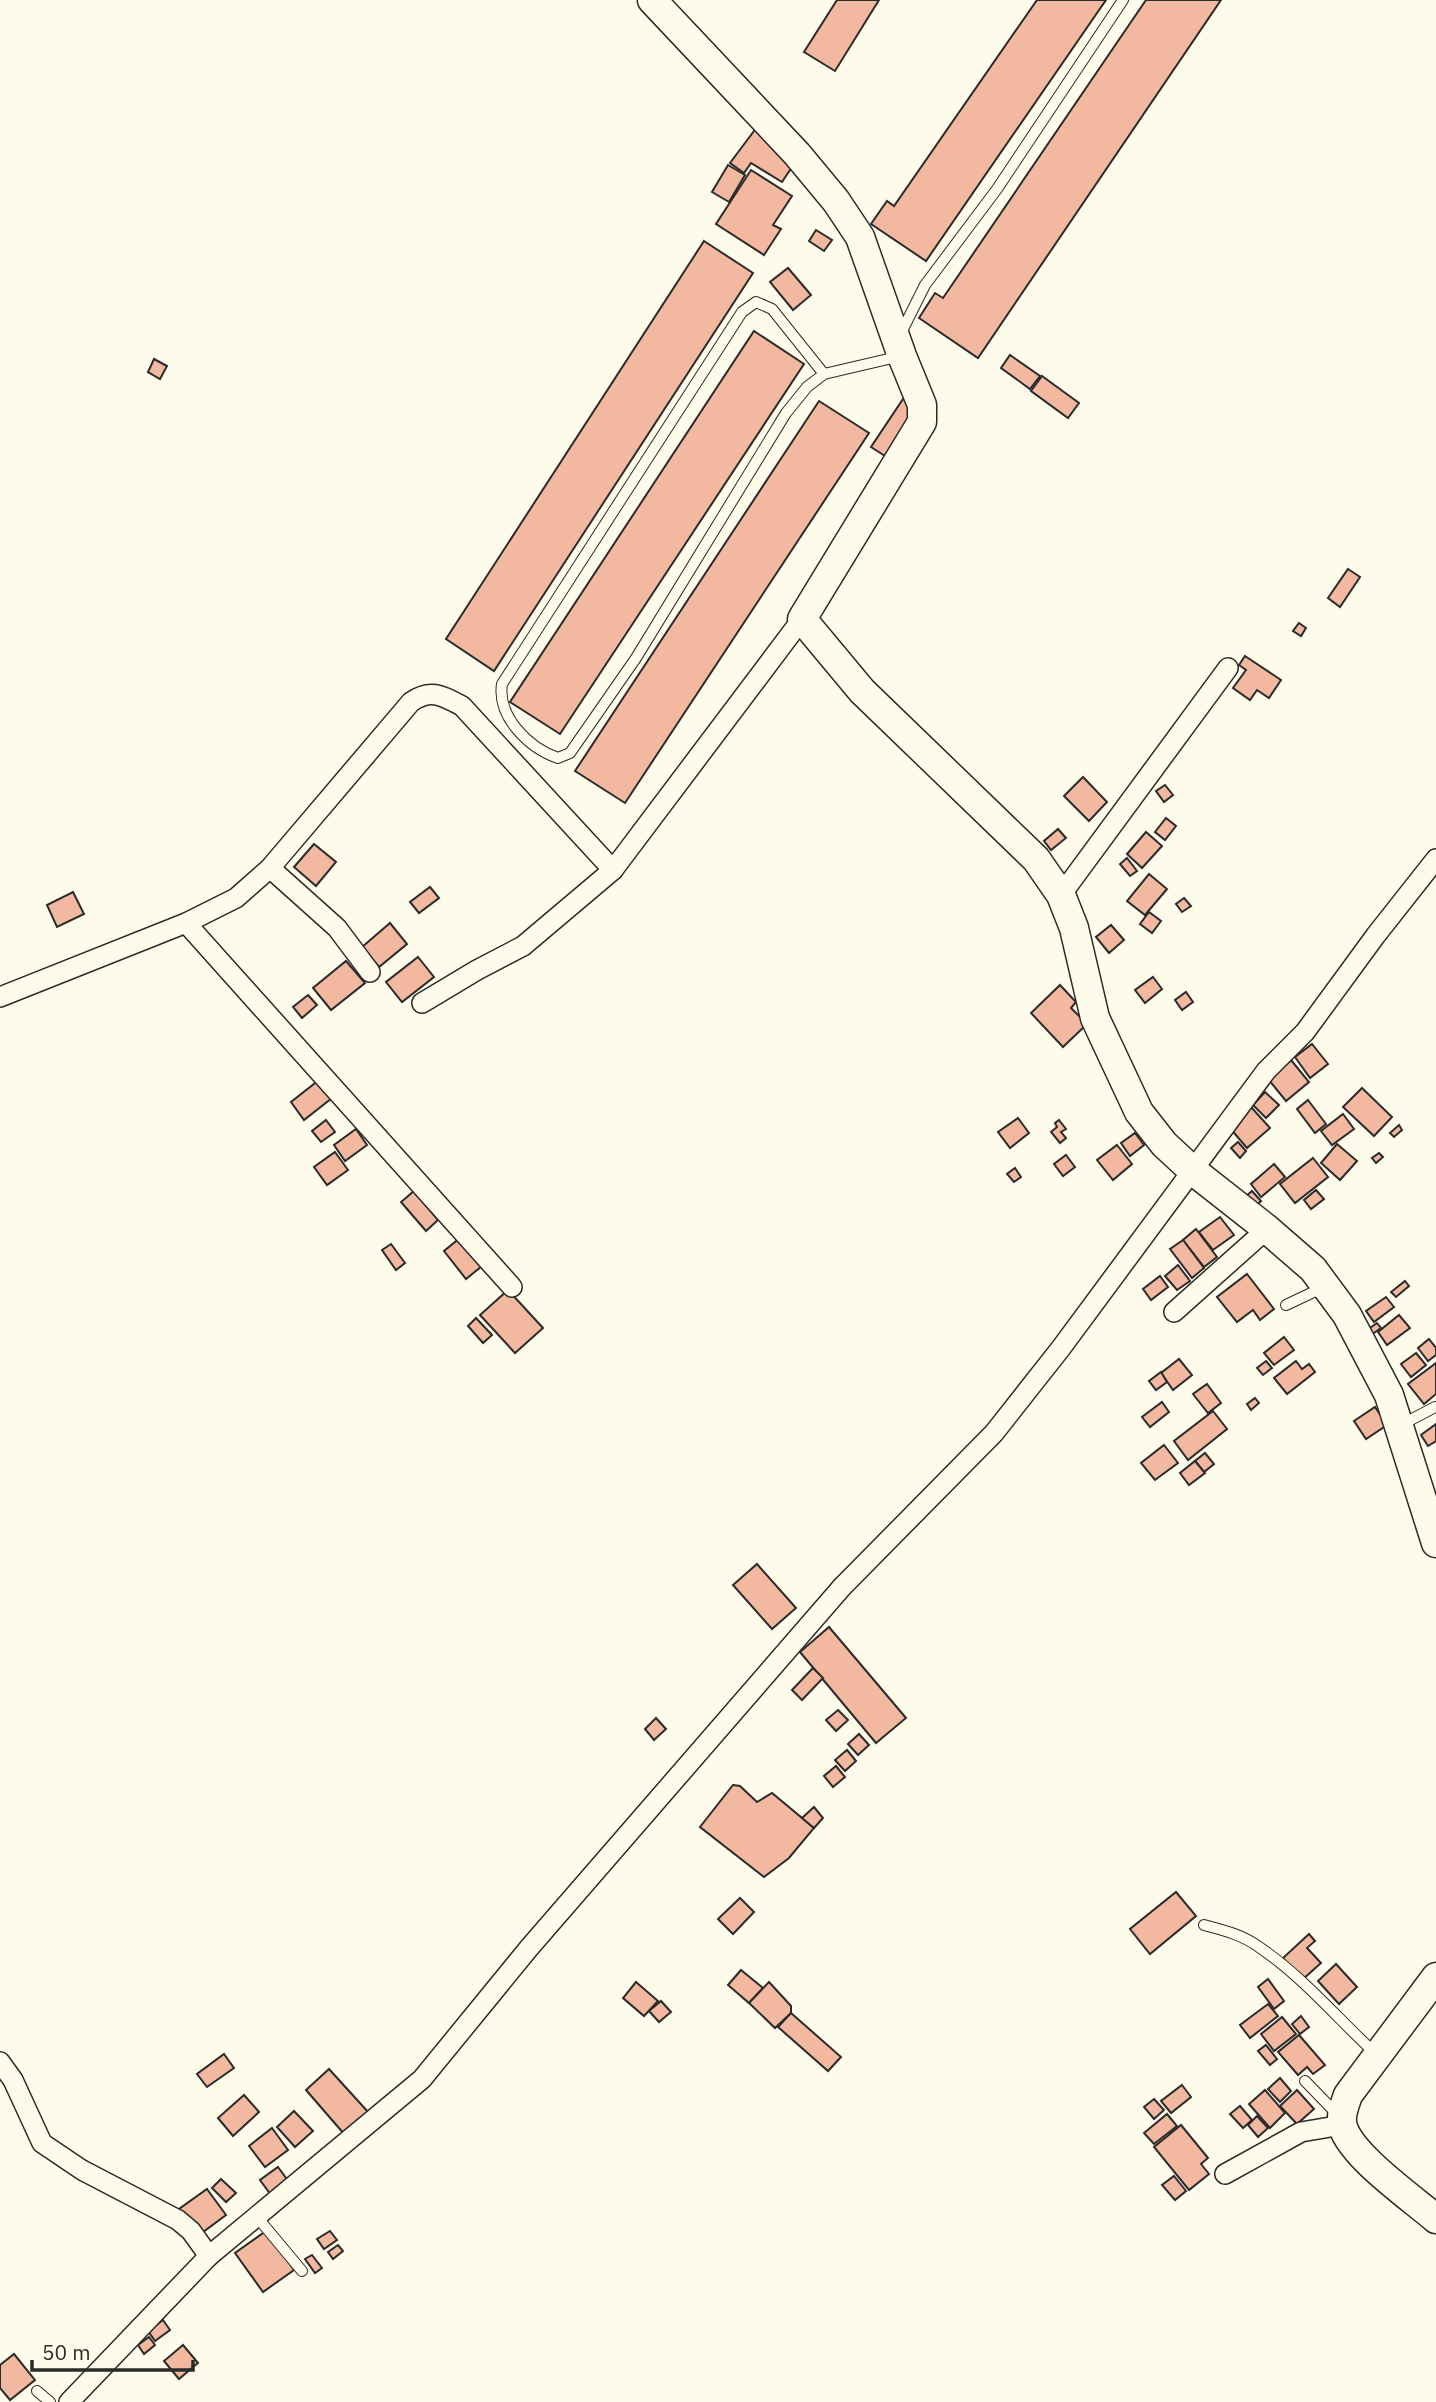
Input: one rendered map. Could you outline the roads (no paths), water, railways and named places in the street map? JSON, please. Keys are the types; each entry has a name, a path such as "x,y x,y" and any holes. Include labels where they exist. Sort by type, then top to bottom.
{"street":[{"path":"422,1003 523,946 613,870 802,619 922,422 922,405 899,349 860,237 836,201 797,154 652,0"},
{"path":"802,619 862,691 1036,859 1061,895 1074,928 1095,1018 1139,1112 1164,1144 1192,1170 1313,1269 1347,1315 1389,1395 1401,1425 1431,1511 1436,1543"},
{"path":"1061,895 1228,668"},
{"path":"0,997 186,923 236,898 270,868 411,702 424,695 438,693 462,706 613,870"},
{"path":"69,2402 209,2256 422,2079 529,1948 842,1587 994,1433 1061,1348 1266,1071 1305,1032 1376,934 1436,859"},
{"path":"270,868 337,928 370,972"},
{"path":"186,923 512,1287"},
{"path":"1174,1312 1267,1229"},
{"path":"1436,1977 1348,2095 1341,2122 1349,2142 1362,2157 1436,2219"},
{"path":"0,2062 13,2080 42,2143 82,2170 178,2220 191,2231 209,2256"},
{"path":"1225,2174 1301,2132 1341,2122"}],"lane":[{"path":"824,374 772,309 756,302 742,312 502,684 500,698 508,721 545,754 558,758 570,753 636,658 786,413 807,387 824,374 899,349 925,285 997,189 1124,0"},
{"path":"1286,1304 1326,1286"},
{"path":"1401,1425 1435,1407"},
{"path":"1204,1925 1235,1934 1258,1946 1291,1973 1377,2056"},
{"path":"1304,2081 1341,2122"},
{"path":"257,2217 302,2271"},
{"path":"37,2391 50,2402"}]}
